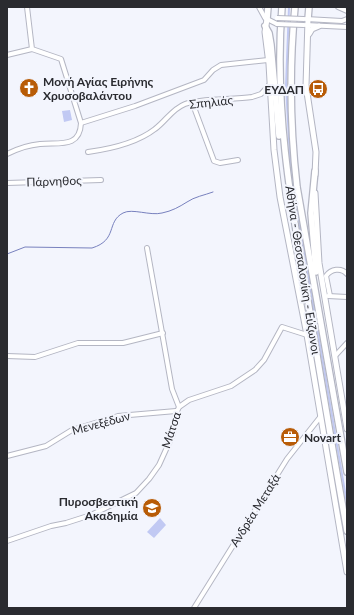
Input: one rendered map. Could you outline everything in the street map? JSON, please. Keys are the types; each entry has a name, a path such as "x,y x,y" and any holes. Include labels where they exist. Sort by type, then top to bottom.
{"highway":[{"path":"267,19 268,7"},
{"name":"Αθήνα - Θεσσαλονίκη - Εύζωνοι","path":"282,7 281,107 286,166 347,531"},
{"name":"Αθήνα - Θεσσαλονίκη - Εύζωνοι","path":"295,7 290,62 292,133 297,187 316,288 347,472"},
{"path":"306,22 309,7"},
{"path":"265,26 269,33 271,45 279,135 286,166"},
{"path":"315,171 311,214 316,288"}],"main road":[{"path":"267,19 265,26 276,173 307,335 347,572"},
{"path":"306,22 308,35 306,86 316,152 315,171 317,234 347,430"},
{"path":"308,35 312,29 319,26"}],"street":[{"path":"27,7 32,49"},
{"path":"259,7 263,16 277,24 342,21 347,19"},
{"path":"338,7 347,12"},
{"path":"267,19 277,18 306,22 319,26 347,27"},
{"path":"7,55 32,49 61,59 81,123 78,134 71,142 40,144 7,154"},
{"path":"81,123 136,106 204,80 213,70 221,65 268,60"},
{"name":"Σπηλιάς","path":"88,152 103,150 143,136 160,125 175,110 192,102 252,97 261,94 270,84"},
{"path":"192,102 214,161 220,163 238,160"},
{"name":"Πάρνηθος","path":"7,183 101,180"},
{"path":"147,248 172,389 179,407"},
{"path":"347,274 343,270 337,269 326,276 327,296 347,297"},
{"name":"Μάτσα","path":"7,541 51,526 91,515 136,493 149,479 158,465 173,434 176,411 179,407 189,400 231,386 255,370 264,360 282,327 307,335"},
{"path":"7,356 35,356 78,343 123,343 163,332"},
{"path":"335,356 347,343"},
{"name":"Μενεξέδων","path":"7,456 46,446 72,430 118,416 176,411"},
{"name":"Ανδρέα Μεταξά","path":"194,608 287,459 321,416"}],"shaded area":[{"path":"288,7 290,7 287,85 291,156 302,234 347,498 347,509 300,234 289,157 285,86"},
{"path":"70,110 72,120 64,122 62,111"},
{"path":"160,518 166,525 154,538 147,532"}],"waterway":[{"path":"7,254 25,247 92,248 100,245 109,236 115,221 123,213 131,211 152,214 166,212 175,209 193,199 213,192"}],"place":[{"name":"Μονή Αγίας Ειρήνης Χρυσοβαλάντου","path":"29,88"},
{"name":"ΕΥΔΑΠ","path":"318,89"},
{"name":"Novart","path":"290,437"},
{"name":"Πυροσβεστική Ακαδημία","path":"152,508"}]}
